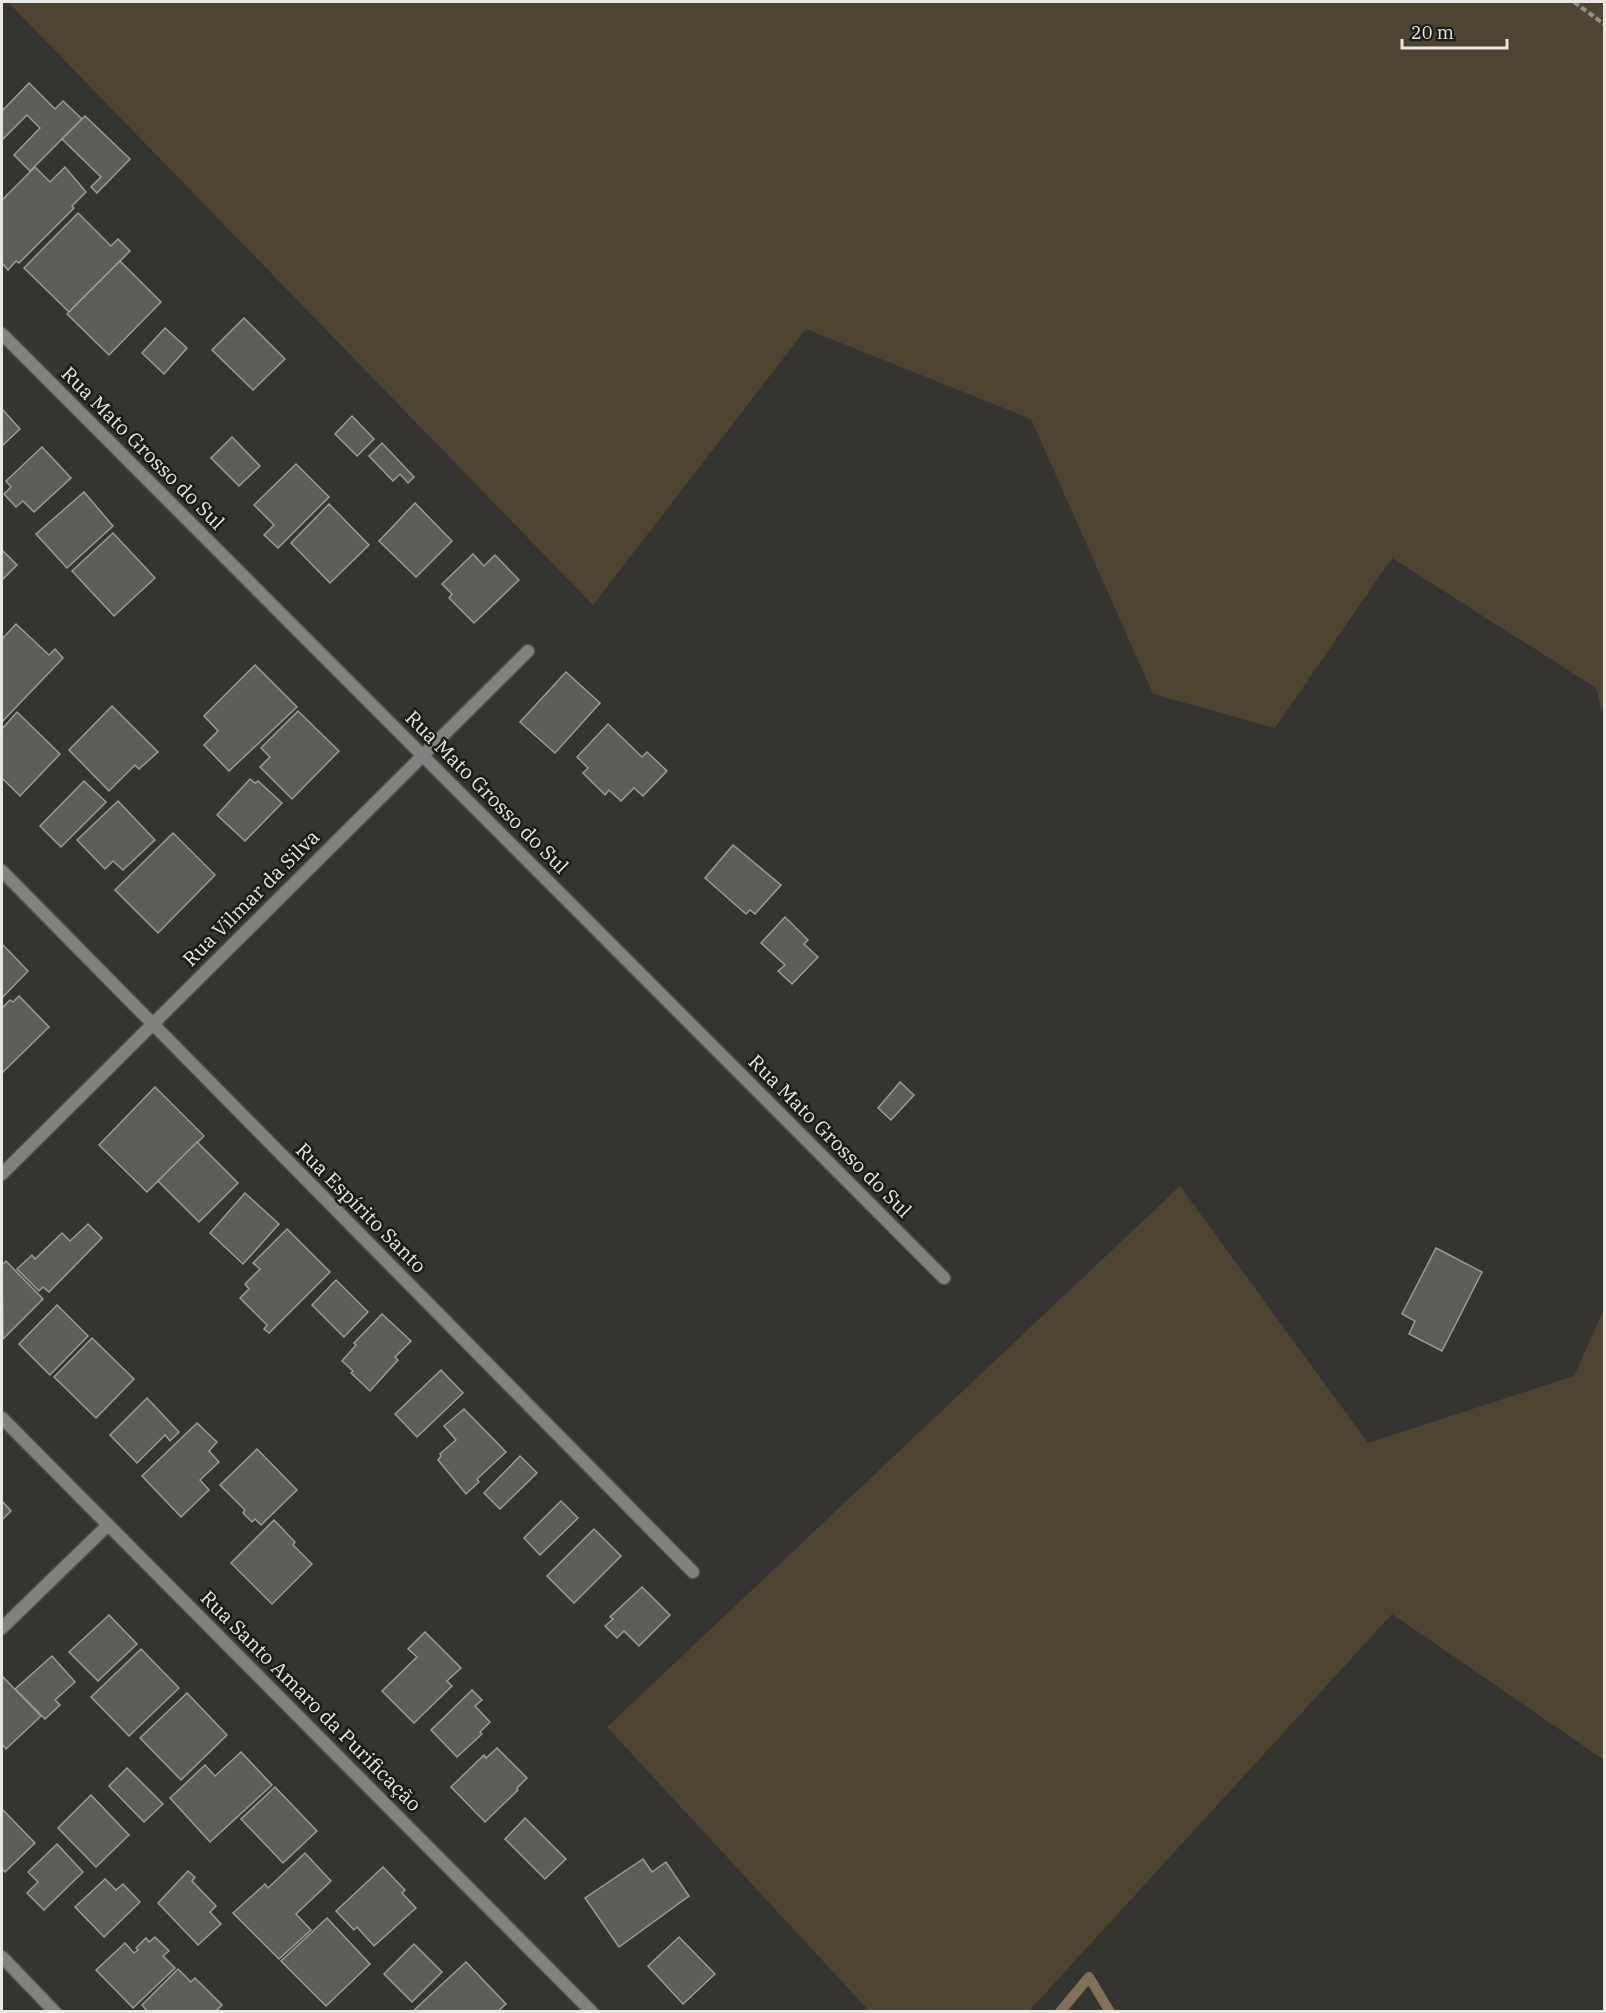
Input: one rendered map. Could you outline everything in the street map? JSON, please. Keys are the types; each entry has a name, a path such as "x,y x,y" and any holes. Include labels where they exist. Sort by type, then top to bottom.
{"street":[{"name":"Rua Mato Grosso do Sul","path":"2,334 944,1278"},
{"name":"Rua Vilmar da Silva","path":"2,1174 528,651"},
{"name":"Rua Espírito Santo","path":"2,871 693,1572"},
{"name":"Rua Santo Amaro da Purificação","path":"2,1418 592,2012"},
{"path":"2,1628 108,1525"},
{"path":"2,1957 55,2012"}],"path":[{"path":"1574,2 1605,24"}],"shaded area":[{"path":"8,2 1604,2 1604,719 1596,688 1392,558 1275,728 1153,694 1031,419 806,329 593,605"},
{"path":"1180,1186 1368,1443 1574,1376 1604,1309 1604,1760 1392,1614 1029,2011 869,2011 607,1727"}],"building":[{"path":"29,83 55,109 63,101 82,119 30,171 14,155 40,128 27,115 2,140 2,111"},
{"path":"85,116 130,159 97,193 91,187 101,177 62,139"},
{"path":"35,167 50,182 65,167 86,192 72,206 74,208 19,263 16,261 8,270 2,263 2,200"},
{"path":"78,213 111,246 118,239 130,251 69,312 24,268"},
{"path":"120,261 161,302 109,355 67,314"},
{"path":"244,318 285,359 253,390 212,350"},
{"path":"165,328 187,348 164,374 142,353"},
{"path":"2,409 20,429 2,446"},
{"path":"352,416 374,439 357,456 335,434"},
{"path":"232,437 260,466 239,486 211,458"},
{"path":"382,443 414,477 408,483 400,474 393,481 369,456"},
{"path":"42,447 71,478 34,512 23,501 16,507 4,494 11,487 6,481"},
{"path":"296,464 329,497 278,548 264,535 274,525 254,505"},
{"path":"84,492 113,526 67,568 36,534"},
{"path":"415,503 452,541 416,577 379,541"},
{"path":"329,504 369,545 330,583 291,543"},
{"path":"113,533 155,578 114,616 72,571"},
{"path":"2,552 17,565 2,580"},
{"path":"473,554 484,566 495,555 519,580 474,623 449,598 452,594 442,584"},
{"path":"16,624 49,655 55,649 63,658 2,722 2,639"},
{"path":"255,665 297,707 229,771 204,745 218,731 204,716"},
{"path":"566,672 600,703 555,753 520,722"},
{"path":"112,706 158,752 139,769 135,765 109,791 69,750"},
{"path":"298,711 339,751 292,799 260,767 270,757 261,748"},
{"path":"17,712 60,754 20,796 2,778 2,729"},
{"path":"608,724 642,757 647,752 667,771 643,796 634,788 621,801 609,790 605,795 583,773 588,768 577,757"},
{"path":"250,779 255,783 258,781 282,803 245,841 217,815"},
{"path":"84,781 106,802 61,847 40,826"},
{"path":"118,801 155,840 123,870 113,861 105,869 77,840"},
{"path":"173,833 215,875 158,933 115,890"},
{"path":"733,845 781,885 755,914 750,910 746,914 705,878"},
{"path":"785,917 808,940 804,944 818,957 792,984 778,971 785,965 761,943"},
{"path":"2,944 28,971 2,998"},
{"path":"19,996 49,1027 2,1073 2,1008 10,1000 13,1002"},
{"path":"900,1082 914,1095 891,1120 878,1108"},
{"path":"155,1087 204,1136 147,1192 99,1145"},
{"path":"197,1142 238,1183 199,1222 158,1181"},
{"path":"245,1193 279,1224 243,1264 210,1233"},
{"path":"88,1224 102,1238 49,1292 43,1287 39,1291 17,1269 32,1255 35,1259 62,1233 70,1241"},
{"path":"287,1229 330,1272 269,1333 264,1329 267,1325 240,1298 249,1289 245,1284 260,1269 253,1263"},
{"path":"1436,1248 1482,1272 1442,1351 1409,1334 1415,1321 1402,1314"},
{"path":"6,1261 43,1299 3,1339 2,1265"},
{"path":"336,1280 368,1312 344,1337 312,1305"},
{"path":"57,1305 88,1336 50,1375 19,1344"},
{"path":"382,1314 411,1341 395,1357 398,1360 370,1391 342,1361 356,1345 354,1343"},
{"path":"92,1338 134,1379 96,1418 54,1377"},
{"path":"441,1370 463,1393 417,1437 395,1414"},
{"path":"147,1398 179,1432 170,1441 165,1435 137,1463 110,1435"},
{"path":"464,1409 506,1452 477,1479 479,1482 466,1494 438,1460 440,1454 456,1440 444,1426"},
{"path":"197,1423 217,1442 209,1451 219,1462 200,1480 209,1490 181,1517 142,1476"},
{"path":"257,1449 297,1490 261,1525 255,1519 252,1522 243,1513 245,1510 220,1485"},
{"path":"520,1456 537,1473 500,1509 484,1493"},
{"path":"2,1501 11,1511 2,1520"},
{"path":"561,1501 578,1518 540,1555 524,1538"},
{"path":"274,1520 295,1542 293,1545 312,1564 272,1604 231,1563"},
{"path":"594,1529 621,1556 574,1603 547,1576"},
{"path":"642,1587 670,1615 639,1646 624,1631 617,1638 605,1626 613,1619 610,1617"},
{"path":"109,1615 137,1644 98,1681 69,1652"},
{"path":"425,1632 461,1668 447,1681 452,1686 414,1723 382,1691 417,1657 408,1649"},
{"path":"141,1649 179,1688 129,1736 91,1697"},
{"path":"52,1656 75,1682 55,1700 60,1705 45,1719 15,1689"},
{"path":"2,1676 41,1716 6,1749 2,1744"},
{"path":"472,1690 482,1700 475,1706 490,1722 480,1732 482,1734 457,1757 431,1730"},
{"path":"187,1693 227,1735 181,1780 140,1738"},
{"path":"497,1748 527,1778 485,1822 451,1787 484,1755 486,1758"},
{"path":"241,1752 272,1785 210,1842 170,1798 205,1765 215,1776"},
{"path":"127,1768 163,1804 144,1822 109,1786"},
{"path":"275,1787 317,1831 283,1863 241,1819"},
{"path":"91,1795 129,1835 96,1867 58,1828"},
{"path":"2,1809 35,1843 5,1872 2,1869"},
{"path":"525,1818 566,1859 545,1879 505,1839"},
{"path":"57,1844 83,1872 44,1910 27,1893 38,1882 28,1872"},
{"path":"305,1853 331,1881 296,1914 311,1930 279,1959 233,1913 265,1884 268,1888"},
{"path":"643,1859 652,1872 666,1862 689,1896 619,1947 585,1898"},
{"path":"383,1867 405,1890 402,1893 416,1908 374,1946 357,1927 354,1930 336,1911"},
{"path":"188,1871 195,1877 192,1881 216,1906 210,1912 221,1924 198,1945 158,1903"},
{"path":"105,1879 116,1890 123,1884 140,1902 104,1937 75,1907"},
{"path":"327,1918 370,1964 326,2006 281,1961"},
{"path":"155,1937 169,1951 163,1956 175,1968 133,2008 96,1970 125,1943 134,1953 146,1938 149,1942"},
{"path":"679,1937 715,1974 683,2004 648,1966"},
{"path":"414,1944 442,1972 412,2002 384,1974"},
{"path":"466,1962 506,2004 497,2012 412,2012"},
{"path":"178,1969 191,1982 195,1978 222,2005 215,2012 148,2012 142,2005"}],"waterway":[{"path":"1060,2012 1089,1977 1110,2012"}]}
